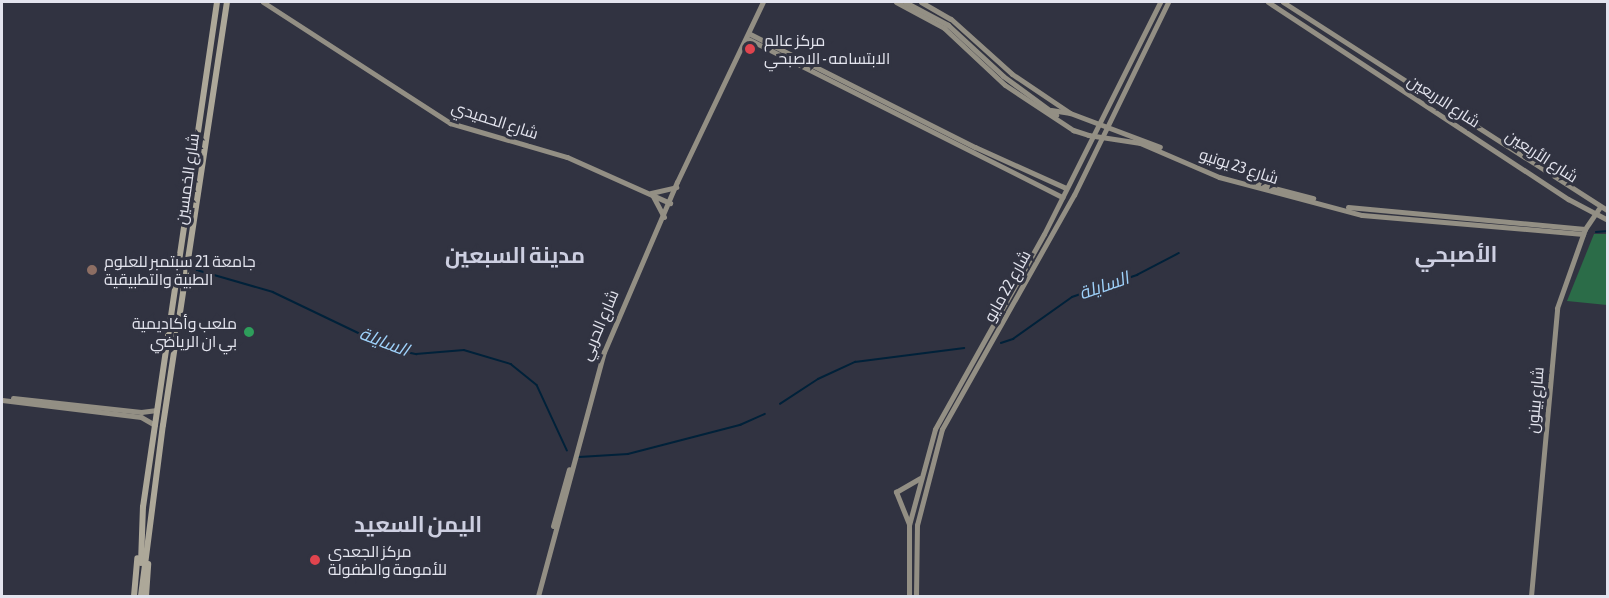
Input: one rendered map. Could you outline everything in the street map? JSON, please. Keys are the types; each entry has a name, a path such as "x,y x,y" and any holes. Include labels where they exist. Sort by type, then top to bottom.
{"main road":[{"name":"شارع الخمسين","path":"159,425 157,410 218,2"},
{"name":"شارع الخمسين","path":"138,597 159,425 196,207 227,2"},
{"path":"206,88 214,89"},
{"path":"188,206 196,207"},
{"name":"شارع الخمسين","path":"138,597 144,537"},
{"name":"شارع الخمسين","path":"144,537 146,597"}],"street":[{"name":"شارع الحميدي","path":"263,2 450,123 567,157 670,203"},
{"name":"شارع الحربي","path":"676,187 765,2"},
{"name":"شارع الحربي","path":"538,597 598,366 676,187 765,2"},
{"name":"شارع 23 يونيو","path":"896,2 944,28 1005,85 1065,124 1094,135 1104,135 1146,145 1219,176 1364,212 1584,232"},
{"path":"905,2 948,26 1003,76 1051,110 1065,124"},
{"name":"شارع 23 يونيو","path":"921,2 951,19 1012,74 1070,113 1108,125 1219,176"},
{"name":"شارع 22 مايو","path":"916,597 914,550 918,501 921,477 935,429 1062,198 1160,2"},
{"name":"شارع 22 مايو","path":"909,597 909,525 942,429 1104,135 1168,2"},
{"name":"شارع الاربعين","path":"1268,2 1456,126 1594,214 1608,220"},
{"name":"شارع الأربعين","path":"1283,2 1460,119 1599,208 1608,211"},
{"path":"749,36 1057,190 1062,198"},
{"path":"1358,61 1363,54"},
{"path":"1051,110 1070,113"},
{"path":"1456,126 1460,119"},
{"path":"664,217 651,194 676,187"},
{"path":"1057,190 1066,188"},
{"name":"شارع بينون","path":"1531,597 1557,308 1584,232 1599,208"},
{"path":"984,340 994,337"},
{"path":"974,356 986,350"},
{"path":"2,398 141,417 159,425"},
{"path":"34,402 141,412 157,410"},
{"path":"909,525 896,492 921,477"}],"green space":[{"path":"1594,234 1607,234 1607,305 1567,301"}],"waterway":[{"name":"السايلة","path":"1596,232 1608,231"},
{"name":"السايلة","path":"1001,343 1013,339 1072,297 1137,275 1179,253"},
{"name":"السايلة","path":"197,270 273,292 392,349 416,354 464,350 511,364 537,385 567,450"},
{"name":"السايلة","path":"780,404 818,379 855,362 964,348"},
{"name":"السايلة","path":"579,457 628,454 740,425 765,414"}],"place":[{"name":"مركز عالم الابتسامه - الاصبحي","path":"750,49"},
{"name":"جامعة 21 سبتمبر للعلوم الطبية والتطبيقية","path":"92,270"},
{"name":"ملعب وأكاديمية بي ان الرياضي","path":"249,332"},
{"name":"مركز الجعدي للأمومة والطفولة","path":"315,560"}],"district":[{"name":"الأصبحي","path":"1456,255"},
{"name":"مدينة السبعين","path":"515,256"},
{"name":"اليمن السعيد","path":"418,525"}]}
